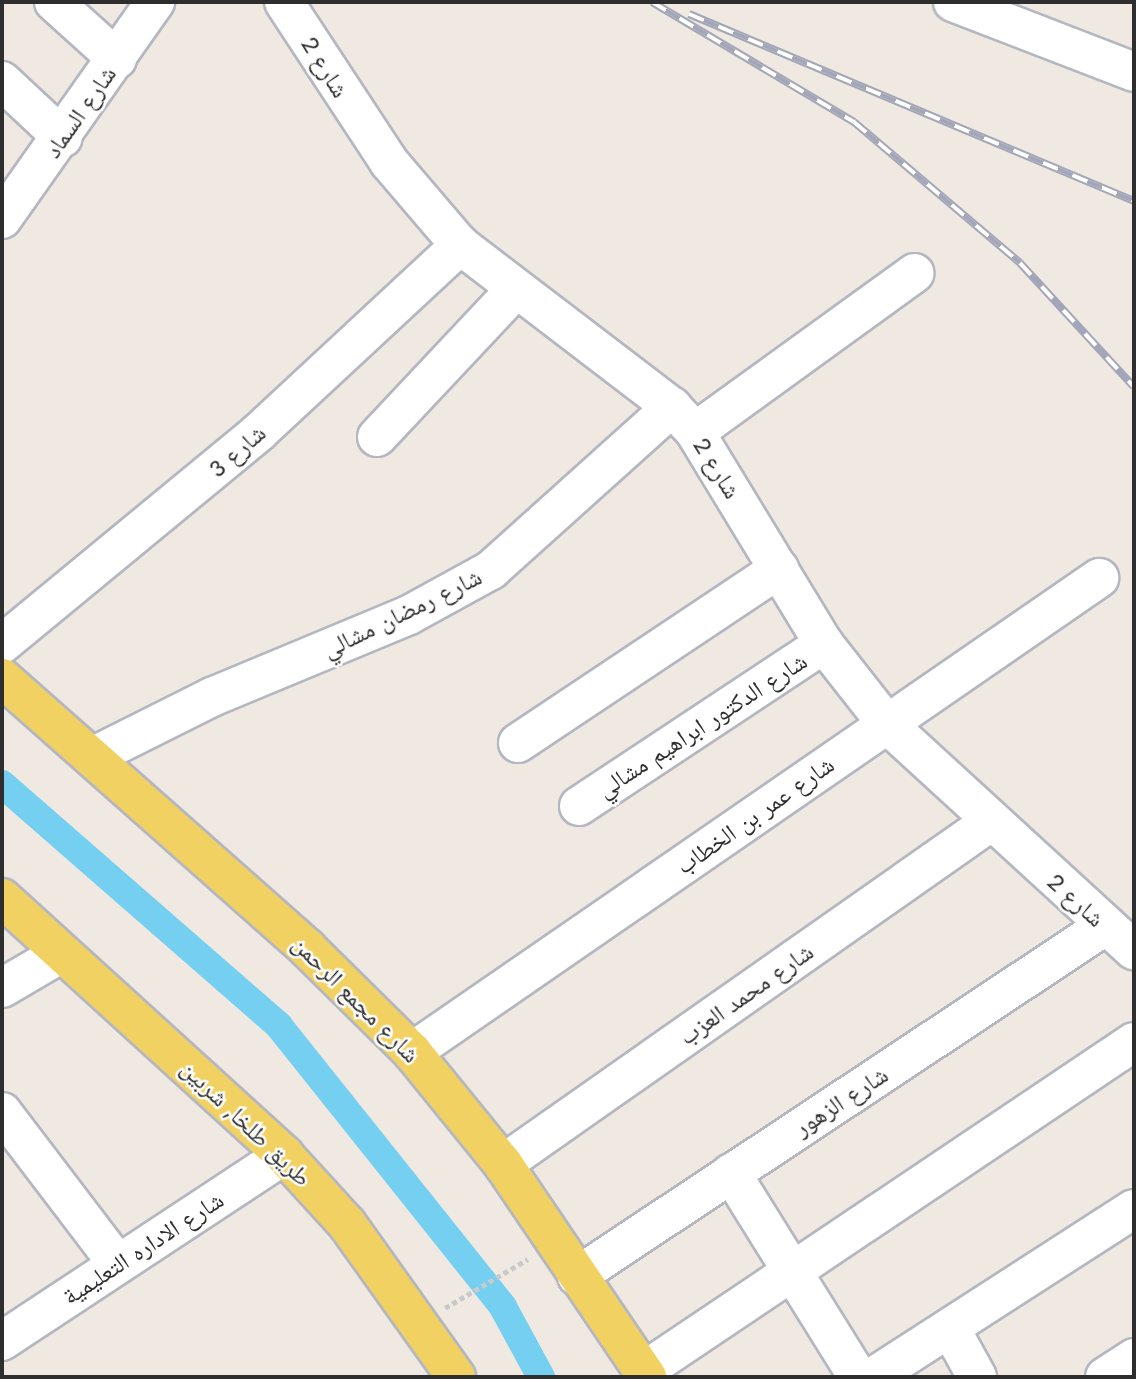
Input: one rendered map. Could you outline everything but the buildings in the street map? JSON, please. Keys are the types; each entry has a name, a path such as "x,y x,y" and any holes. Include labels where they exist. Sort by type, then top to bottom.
{"main road":[{"name":"شارع مجمع الرحمن","path":"2,678 308,949 412,1052 503,1164 645,1374"},
{"name":"طريق طلخا, شربين","path":"2,898 284,1155 347,1224 456,1377"}],"street":[{"path":"54,2 117,59"},
{"name":"شارع السماد","path":"2,219 63,138 155,2"},
{"name":"شارع 2","path":"284,2 389,162 460,245 683,419 824,644 887,724 989,823 1134,950"},
{"path":"953,2 1134,72"},
{"path":"2,81 63,138"},
{"name":"شارع 3","path":"2,644 259,432 460,245"},
{"name":"شارع رمضان مشالي","path":"92,757 212,697 409,615 491,570 683,419 915,273"},
{"path":"377,438 516,289"},
{"path":"518,743 779,569"},
{"name":"شارع عمر بن الخطاب","path":"412,1052 1098,578"},
{"name":"شارع الدكتور ابراهيم مشالي","path":"579,806 824,644"},
{"name":"شارع محمد العزب","path":"503,1164 989,823"},
{"name":"شارع الزهور","path":"577,1276 1105,926"},
{"path":"2,988 62,953"},
{"path":"645,1374 792,1271 1134,1042"},
{"path":"2,1112 118,1264"},
{"name":"شارع الاداره التعليمية","path":"4,1334 118,1264 284,1155"},
{"path":"732,1173 858,1377"},
{"path":"873,1377 1134,1209"},
{"path":"950,1328 977,1377"},
{"path":"1105,1377 1134,1358"}],"path":[{"path":"451,1304 534,1256"}],"waterway":[{"path":"2,784 279,1026 503,1307 541,1377"}],"railway":[{"path":"652,2 854,122 1020,263 1134,387"},
{"path":"689,14 1134,201"}]}
